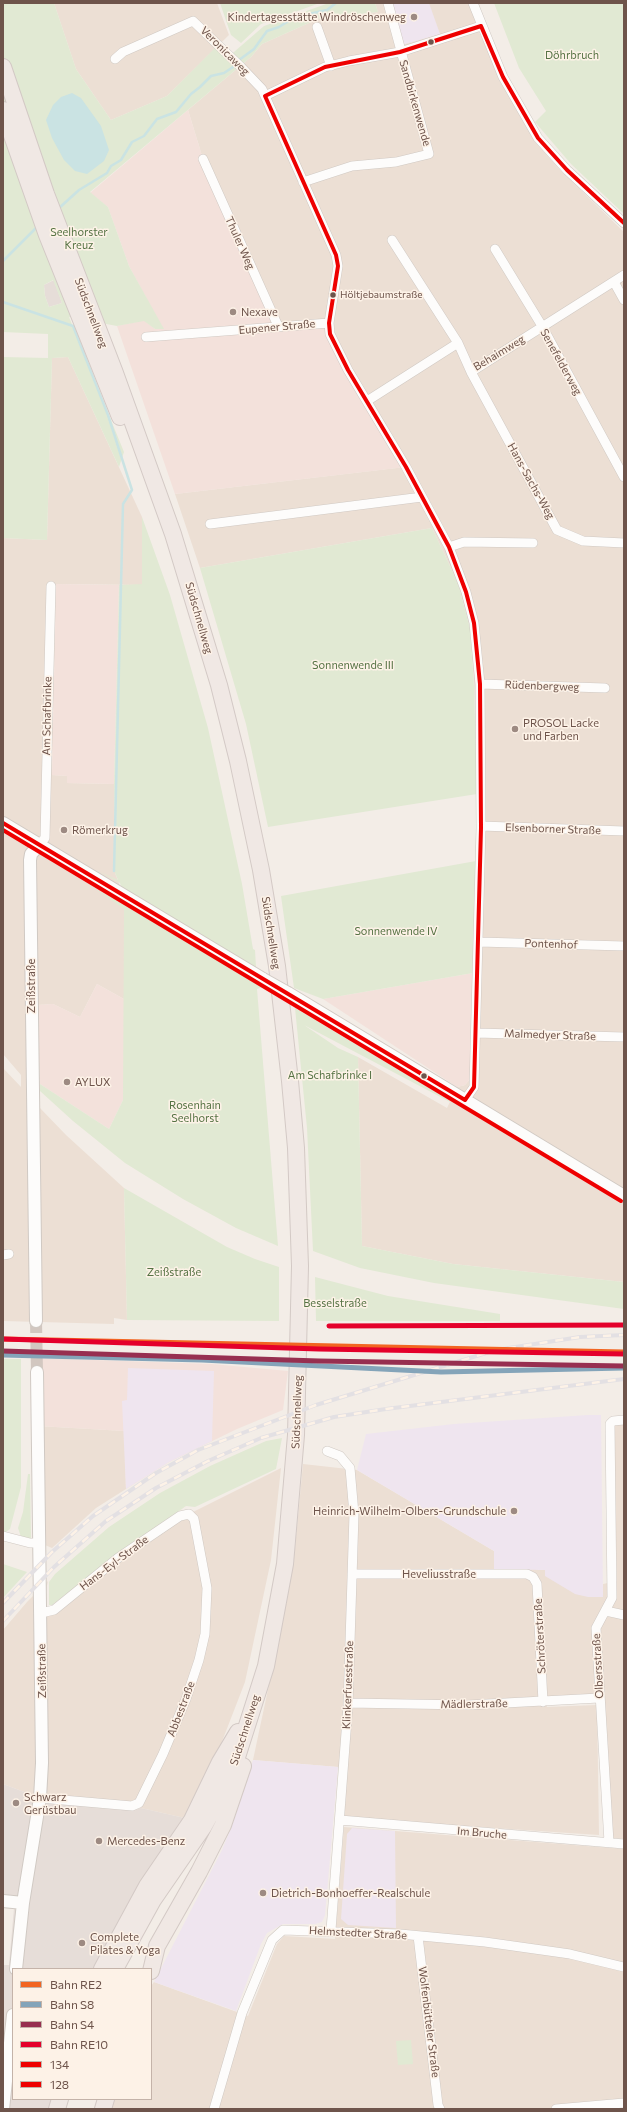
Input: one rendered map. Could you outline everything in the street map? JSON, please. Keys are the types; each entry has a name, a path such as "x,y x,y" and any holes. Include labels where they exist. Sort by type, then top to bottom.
{"highway":[{"name":"Südschnellweg","path":"3,67 41,198"},
{"name":"Südschnellweg","path":"3,110 41,198 79,299 148,490 182,590 211,687 230,764 253,871 276,1022 290,1206 292,1325 289,1435 282,1519 271,1603 255,1672 238,1732 222,1780 202,1825"},
{"name":"Südschnellweg","path":"79,299 115,373 173,534 219,685 238,761 261,870 277,966 296,1148 299,1221 300,1325 296,1435 291,1511 280,1598 266,1666 237,1757 220,1797 202,1825"},
{"path":"152,1968 157,1946 199,1872 223,1825 253,1732 262,1697 266,1666"},
{"path":"111,1968 147,1886 192,1820 220,1762 238,1732"},
{"path":"111,1968 149,1898 171,1863 202,1825"}],"street":[{"name":"Sandbirkenwende","path":"303,182 352,166 396,162 429,154 400,52 388,3"},
{"path":"473,3 481,26 506,83 538,138 567,170 624,223"},
{"name":"Veronicaweg","path":"115,59 123,52 193,21 241,67 262,89 265,96"},
{"path":"329,322 338,266 336,255 265,96 331,66 362,58 400,52 481,26"},
{"path":"317,27 331,66"},
{"name":"Thuler Weg","path":"203,159 278,326"},
{"path":"367,401 458,342 392,240"},
{"name":"Senefelderweg","path":"495,249 542,326 624,477"},
{"name":"Behaimweg","path":"458,342 471,372 624,275"},
{"path":"614,282 624,300"},
{"name":"Eupener Straße","path":"146,336 329,322 330,334 335,345 449,547 466,592 474,623 480,684 481,826 476,1032 474,1087 465,1100"},
{"name":"Hans-Sachs-Weg","path":"471,372 557,530 583,541 624,543"},
{"path":"210,524 422,497"},
{"path":"449,547 464,542 533,543"},
{"name":"Am Schafbrinke","path":"39,845 45,838 51,586"},
{"name":"Rüdenbergweg","path":"480,684 605,688"},
{"path":"3,823 288,992 624,1196"},
{"name":"Elsenborner Straße","path":"481,826 624,831"},
{"name":"Zeißstraße","path":"36,1321 30,860 32,854 39,845"},
{"name":"Pontenhof","path":"478,942 624,946"},
{"name":"Malmedyer Straße","path":"476,1032 624,1037"},
{"name":"Zeißstraße","path":"16,1968 23,1903 40,1798 42,1763 37,1372"},
{"name":"Olbersstraße","path":"609,1842 599,1698 596,1628 612,1598 610,1426 612,1422 624,1420"},
{"name":"Klinkerfuesstraße","path":"327,1451 340,1456 350,1468 354,1514 348,1703 331,1930"},
{"name":"Hans-Eyl-Straße","path":"41,1613 54,1610 118,1558 180,1516 189,1514"},
{"name":"Abbestraße","path":"40,1798 132,1806 139,1803 163,1754 186,1699 199,1660 205,1634 207,1588 194,1519 189,1514"},
{"path":"3,1536 30,1543 40,1543"},
{"name":"Heveliusstraße","path":"352,1574 527,1574"},
{"name":"Schröterstraße","path":"527,1574 533,1577 537,1584 543,1702"},
{"path":"606,1611 624,1615"},
{"name":"Mädlerstraße","path":"348,1703 468,1705 599,1698"},
{"name":"Im Bruche","path":"340,1820 624,1844"},
{"path":"3,1902 23,1903"},
{"name":"Helmstedter Straße","path":"214,2109 242,2013 272,1940 283,1930 331,1930 418,1936 547,1951 624,1967"},
{"name":"Wolfenbütteler Straße","path":"418,1936 440,2109"},
{"path":"3,2109 12,2024"},
{"path":"556,2109 624,2103"}],"shaded area":[{"path":"54,3 217,3 229,35 167,96 111,120 76,69"},
{"path":"375,3 469,3 479,32 501,81 535,142 561,171 624,232 624,1282 453,1264 362,1246 358,1057 447,1108 457,1087 465,1085 470,1079 477,794 474,686 470,628 458,583 432,528 200,568 175,494 405,467 278,326 203,159 188,110 251,57 262,44 320,18 378,12"},
{"name":"Kindertagesstätte Windröschenweg","path":"391,3 429,3 440,34 402,45"},
{"path":"188,110 203,159 278,326 329,323 330,334 406,467 175,494 117,326 144,320 155,329 163,329 129,266 108,207 90,193"},
{"path":"54,280 62,303 49,307 45,296 44,285"},
{"path":"68,357 142,517 142,585 56,584 52,775 67,776 67,783 114,784 115,873 124,896 124,999 97,984 80,1017 53,1004 37,1005 40,1108 66,1135 124,1188 127,1320 114,1318 114,1324 3,1321 3,1068 21,1087 21,1075 3,1054 3,538 47,540 52,358"},
{"path":"56,584 119,585 114,784 67,783 67,776 52,775"},
{"path":"473,973 470,1079 465,1085 457,1087 323,999"},
{"path":"97,984 124,999 125,1065 123,1100 109,1129 40,1084 37,1005 53,1004 80,1017"},
{"path":"36,1358 212,1364 288,1371 283,1410 237,1429 169,1462 126,1489 125,1431 38,1426"},
{"path":"128,1368 214,1371 212,1441 169,1462 126,1489 122,1401 127,1400"},
{"name":"Heinrich-Wilhelm-Olbers-Grundschule","path":"601,1415 603,1597 588,1597 575,1594 545,1576 545,1570 494,1569 494,1551 357,1470 366,1434 454,1424"},
{"path":"624,1420 624,1839 613,1838 603,1699 547,1700 547,1707 597,1705 599,1835 344,1818 347,1777 338,1767 253,1760 287,1600 295,1548 303,1464 357,1470 494,1551 538,1570 545,1570 603,1596 603,1584 617,1581 613,1421"},
{"path":"38,1426 125,1431 126,1489 96,1508 52,1548 40,1543"},
{"path":"281,1468 271,1560 245,1682 204,1788 189,1819 132,1806 40,1798 3,1784 3,1630 27,1602 48,1581 41,1612 54,1610 118,1558 189,1514"},
{"name":"Dietrich-Bonhoeffer-Realschule","path":"253,1760 338,1767 325,1915 322,1922 315,1924 283,1924 267,1933 261,1944 236,2011 154,1982 222,1850 233,1823"},
{"path":"3,1784 40,1798 132,1806 189,1819 108,1968 12,1968 12,2100 53,2100 50,2109 3,2109 3,1965 9,1965 14,1908 3,1907"},
{"path":"344,1827 624,1849 624,2109 105,2109 109,2100 152,2100 152,1985 154,1982 248,2016 277,1944 284,1936 335,1939"},
{"path":"352,1828 395,1831 396,1928 348,1925 341,1919 347,1834"}],"green space":[{"name":"Seelhorster Kreuz","path":"3,3 54,3 76,69 111,120 167,96 216,47 227,58 264,26 329,3 375,3 378,12 320,18 262,44 251,57 90,192 108,207 129,266 164,329 155,329 144,321 117,326 69,317 124,452 119,467 68,357 52,358 47,540 3,538 3,357 48,358 48,334 3,332","holes":["53,280 62,303 49,307 45,296 44,285"]},
{"path":"220,3 320,3 261,24 241,43 231,35"},
{"name":"Döhrbruch","path":"494,3 624,3 624,214 571,164 535,122 546,111 519,68"},
{"name":"Rosenhain Seelhorst","path":"142,517 170,595 208,728 242,884 253,949 255,950 257,984 263,987 257,989 278,1246 236,1228 183,1199 125,1163 73,1121 40,1091 40,1084 109,1129 123,1100 124,909 95,889 124,905 124,896 120,883 100,872 118,880 115,873 114,784 119,585 142,584"},
{"name":"Sonnenwende III","path":"432,528 458,583 470,628 474,686 477,794 268,827 246,724 200,568"},
{"name":"Sonnenwende IV","path":"476,861 473,973 323,999 294,988 281,896"},
{"name":"Am Schafbrinke I","path":"295,1008 450,1102 304,1025 338,1048 358,1057 362,1246 453,1264 624,1282 624,1309 434,1283 360,1268 313,1251 307,1128"},
{"name":"Zeißstraße","path":"124,1188 227,1247 279,1267 279,1321 127,1320"},
{"name":"Besselstraße","path":"315,1277 388,1296 500,1314 500,1321 316,1321"},
{"path":"3,1359 21,1359 21,1487 10,1529 3,1534"},
{"path":"282,1438 276,1469 195,1507 186,1506 52,1605 49,1605 49,1582 55,1574 109,1527 160,1493 210,1466 266,1441"},
{"path":"28,1474 30,1474 31,1538 28,1539 21,1537 18,1528 23,1512"},
{"path":"3,1564 27,1572 3,1598"},
{"path":"411,2040 413,2064 398,2065 396,2041"}],"water":[{"path":"72,93 81,98 101,126 109,150 104,161 87,174 75,171 64,160 52,138 46,120 53,105 61,97"}],"waterway":[{"path":"239,60 254,49 267,31 279,27 295,17 327,10 336,3"},
{"path":"58,209 79,190 107,173 111,166 121,160 132,142 144,136 157,119 176,112 191,94 211,76 224,73 233,67"},
{"path":"3,261 37,227"},
{"path":"3,302 73,326 108,415 132,490 123,504 114,871"}],"tunnel":[{"path":"36,1321 37,1372"}],"railway":[{"path":"3,1603 52,1552 93,1516 156,1473 198,1450 316,1405 496,1350 580,1337 624,1335"},
{"path":"3,1621 54,1567 106,1521 156,1488 208,1461 261,1438 334,1417 624,1379"}],"rail line":[{"name":"RE10","path":"329,1326 624,1325"},
{"name":"RE2","path":"3,1339 624,1352"},
{"name":"RE10","path":"3,1339 319,1349 624,1354"},
{"name":"S4","path":"3,1351 319,1361 624,1366"},
{"name":"S8","path":"3,1355 202,1360 441,1372 624,1368"}],"transit line":[{"name":"134","path":"481,26 503,77 538,138 567,170 624,223"},
{"name":"134","path":"465,1100 474,1087 481,828 480,684 474,623 466,592 449,547 406,467 348,370 330,334 329,323 338,266 336,255 265,96 325,67 400,52 481,26"},
{"name":"134","path":"3,823 465,1100"},
{"name":"128","path":"3,830 621,1201"}],"place":[{"name":"Kindertagesstätte Windröschenweg","path":"414,17"},
{"name":"Höltjebaumstraße","path":"333,295"},
{"name":"Nexave","path":"233,312"},
{"name":"PROSOL Lacke und Farben","path":"515,729"},
{"name":"Römerkrug","path":"64,830"},
{"name":"AYLUX","path":"67,1082"},
{"name":"Heinrich-Wilhelm-Olbers-Grundschule","path":"514,1511"},
{"name":"Schwarz Gerüstbau","path":"16,1803"},
{"name":"Mercedes-Benz","path":"99,1841"},
{"name":"Dietrich-Bonhoeffer-Realschule","path":"263,1893"},
{"name":"Complete Pilates & Yoga","path":"82,1943"}]}
